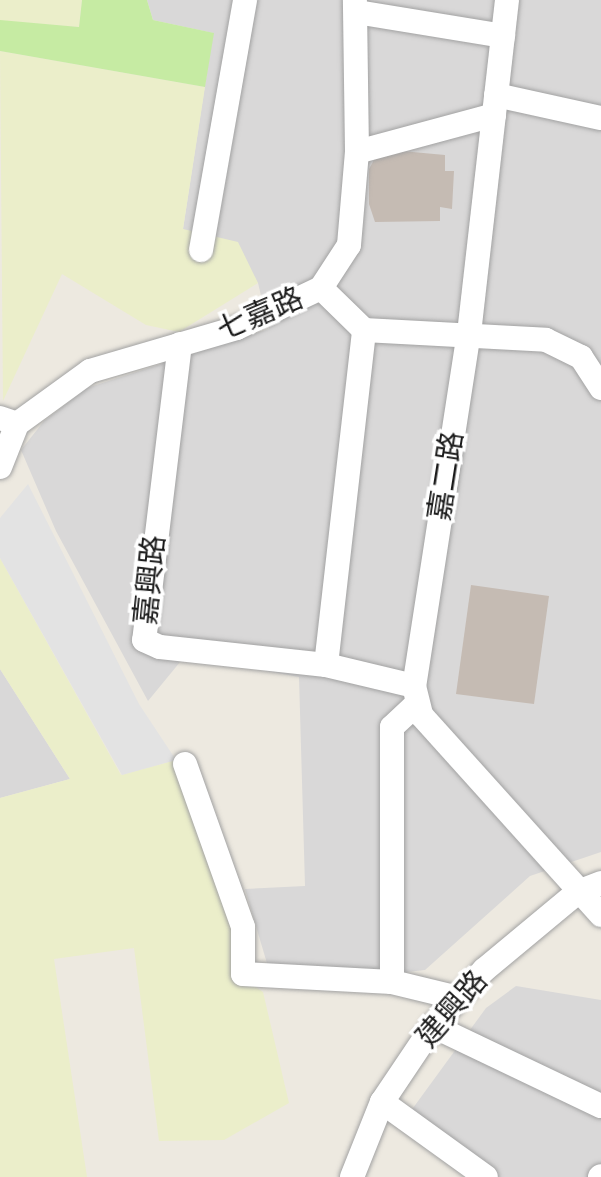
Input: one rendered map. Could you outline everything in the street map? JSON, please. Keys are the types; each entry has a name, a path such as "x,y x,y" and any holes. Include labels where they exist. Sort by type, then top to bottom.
{"street":[{"path":"201,250 245,0"},
{"name":"嘉二路","path":"416,695 469,332 507,0"},
{"path":"321,288 349,245 357,152 356,6 503,36"},
{"path":"357,152 495,105 601,118"},
{"name":"七嘉路","path":"8,421 90,371 237,328 321,288 364,330"},
{"path":"326,665 364,330 469,332 546,340 581,357 601,388"},
{"name":"嘉興路","path":"180,344 144,640 160,647 326,665 416,695"},
{"path":"0,467 8,421"},
{"path":"416,695 421,715 601,915"},
{"path":"392,982 392,727 416,695"},
{"path":"185,764 243,927 243,974 392,982 458,998"},
{"name":"建興路","path":"352,1177 382,1102 433,1026 484,970 578,892 601,883"},
{"path":"433,1026 601,1106"},
{"path":"382,1102 486,1177"}],"shaded area":[{"path":"147,0 601,0 601,852 530,876 425,970 274,987 245,889 305,886 299,677 185,656 148,701 56,531 21,450 44,421 87,388 269,329 258,283 183,229 213,33 153,20"},
{"path":"28,484 139,704 176,760 122,775 0,558 0,518"},
{"path":"0,669 70,779 0,798"},
{"path":"516,986 601,1000 601,1177 468,1177 405,1119 486,1008"}],"green space":[{"path":"0,0 82,0 79,27 0,21"},
{"path":"82,0 147,0 153,20 214,33 205,87 0,51 0,20 79,27"},
{"path":"0,51 205,87 183,229 238,242 258,283 179,332 146,325 62,274 3,401"},
{"path":"0,558 121,775 176,760 236,923 240,976 263,992 289,1103 224,1140 159,1141 134,948 54,959 87,1177 0,1177 0,798 70,779 0,669"}],"building":[{"path":"380,149 445,155 445,171 454,171 452,209 440,207 440,221 375,222 369,204 369,169"},
{"path":"471,585 549,596 534,704 456,694"}]}
